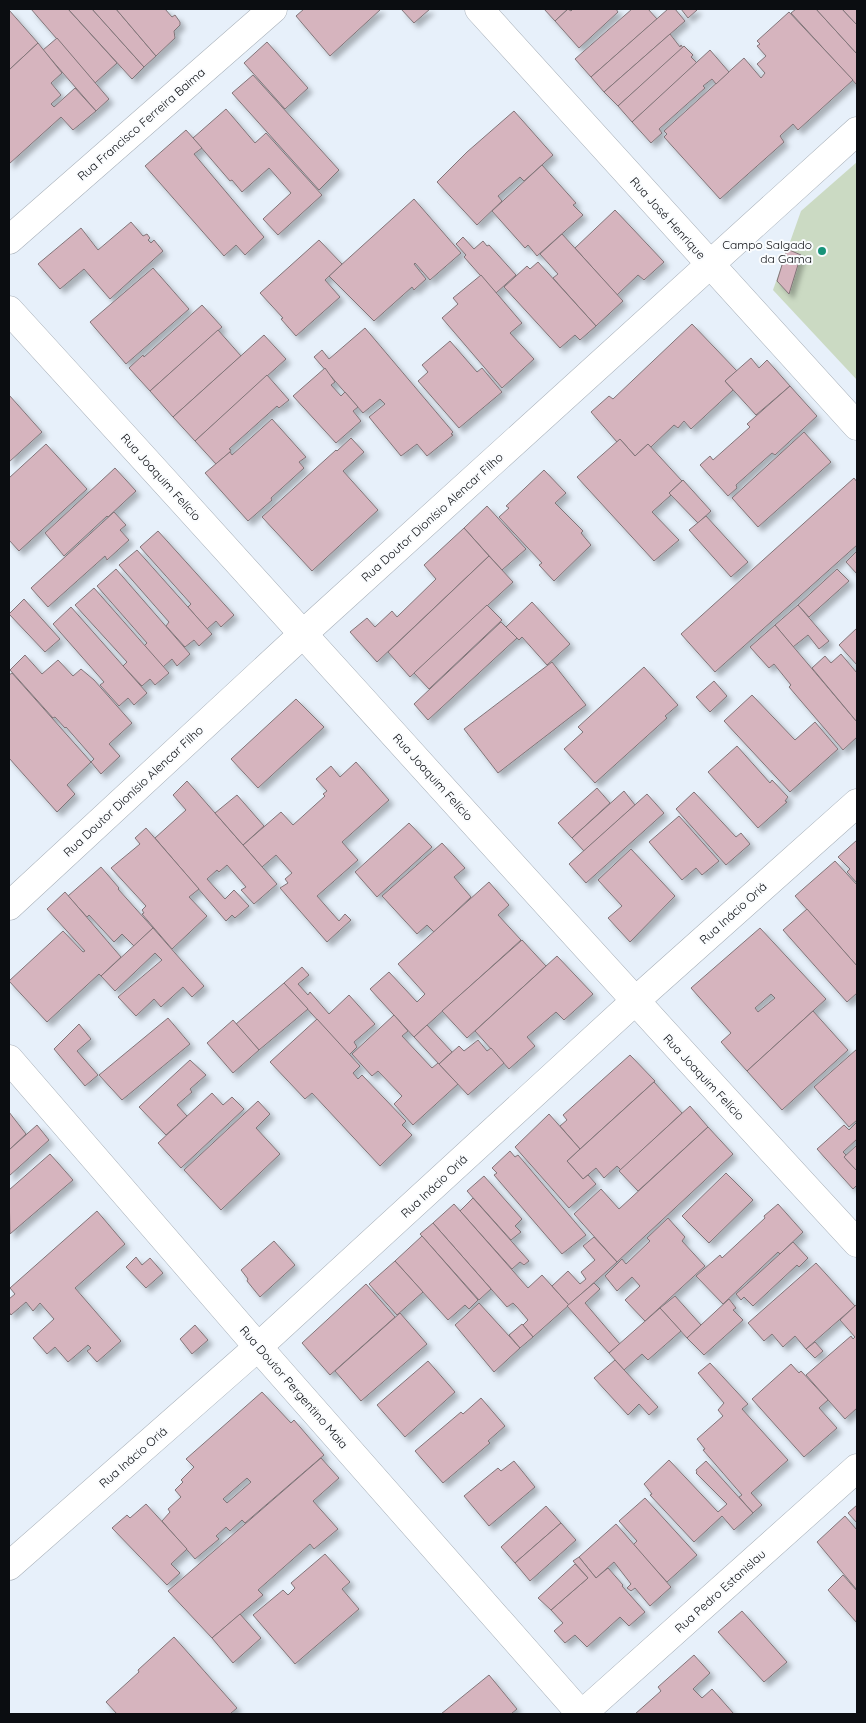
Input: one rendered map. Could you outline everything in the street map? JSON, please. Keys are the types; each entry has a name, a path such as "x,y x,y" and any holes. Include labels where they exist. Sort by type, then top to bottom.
{"street":[{"name":"Rua Francisco Ferreira Baima","path":"9,240 273,9"},
{"name":"Rua José Henrique","path":"480,9 857,426"},
{"name":"Rua Doutor Dionísio Alencar Filho","path":"9,906 304,633 857,130"},
{"name":"Rua Joaquim Felício","path":"9,310 304,633 634,1002 857,1243"},
{"name":"Rua Inácio Oriá","path":"9,1566 258,1347 634,1002 857,803"},
{"name":"Rua Doutor Pergentino Maia","path":"9,1059 258,1347 582,1714"},
{"name":"Rua Pedro Estanislau","path":"582,1714 857,1468"}],"green space":[{"name":"Campo Salgado da Gama","path":"857,162 857,380 773,290 801,211"}],"building":[{"path":"31,9 68,9 117,63 95,83"},
{"path":"92,9 144,67 132,79 69,10"},
{"path":"92,9 116,9 156,56 144,67"},
{"path":"116,9 165,9 172,17 175,15 180,25 174,31 175,38 156,56"},
{"path":"304,9 381,9 330,56 296,16"},
{"path":"401,9 430,9 414,23"},
{"path":"544,9 568,9 555,21"},
{"path":"568,9 571,11 573,9 616,9 618,12 579,48 555,21"},
{"path":"632,9 648,9 657,19 591,77 575,59"},
{"path":"668,9 675,9 685,21 604,92 591,77"},
{"path":"681,9 696,9 697,10 688,18"},
{"path":"796,9 816,9 857,54 857,85 791,13"},
{"path":"816,9 842,9 857,25 857,54"},
{"path":"842,9 857,9 857,25"},
{"path":"9,10 38,43 9,70"},
{"path":"789,12 853,80 798,130 793,124 780,136 784,142 720,199 664,137 667,134 664,131 744,58 761,78 765,73 757,64 766,56 757,46 760,44 757,41"},
{"path":"670,34 680,47 681,45 683,48 618,106 604,92"},
{"path":"57,38 109,99 96,111 43,50"},
{"path":"267,42 308,88 285,109 244,63"},
{"path":"38,43 62,73 51,83 61,95 51,104 54,107 75,88 96,111 73,130 61,117 9,164 9,70"},
{"path":"684,46 693,55 691,57 697,63 632,122 618,106"},
{"path":"710,50 729,72 716,84 712,79 703,86 705,88 659,129 662,133 651,143 632,122"},
{"path":"253,75 339,170 319,190 232,93"},
{"path":"226,109 255,143 266,133 322,195 278,235 263,219 291,193 269,168 242,192 193,138"},
{"path":"514,111 553,155 524,181 520,177 498,196 502,201 477,225 437,182 467,152"},
{"path":"186,130 202,148 194,154 264,237 245,255 236,245 224,256 145,166"},
{"path":"542,165 576,203 573,205 583,215 537,256 528,245 525,248 492,211"},
{"path":"414,199 461,253 430,280 415,263 426,279 414,290 412,287 374,321 329,276"},
{"path":"615,210 664,262 644,280 638,275 617,295 575,248"},
{"path":"131,222 143,236 147,234 150,238 148,240 151,243 154,240 163,251 110,299 84,269 60,289 38,264 81,228 98,250"},
{"path":"562,234 623,301 596,326 553,278 558,274 540,254"},
{"path":"463,237 474,249 483,241 487,246 489,245 516,275 496,293 464,257 466,255 456,244"},
{"path":"319,240 342,264 325,280 340,297 296,336 281,319 283,318 260,293"},
{"path":"787,249 801,255 789,294 777,281"},
{"path":"538,262 596,326 580,340 575,335 560,348 504,287 527,266 530,269"},
{"path":"153,268 189,309 126,364 90,322"},
{"path":"481,275 522,323 510,333 534,359 502,388 442,318 458,304 453,298"},
{"path":"202,305 222,327 150,391 129,368"},
{"path":"692,324 737,371 725,381 733,390 691,429 684,421 678,428 674,425 651,447 648,444 635,456 620,439 617,442 591,412 609,396 613,399"},
{"path":"365,328 453,432 451,434 453,435 427,456 417,444 401,456 369,417 385,404 380,399 363,413 314,357 322,350 329,359"},
{"path":"218,330 241,356 173,417 150,391"},
{"path":"264,335 286,359 195,441 173,417"},
{"path":"450,341 477,372 482,368 502,392 459,428 418,381 428,372 422,365"},
{"path":"751,358 759,368 767,360 790,386 756,415 725,381"},
{"path":"325,368 335,382 331,385 341,396 345,392 358,407 353,411 361,421 336,443 293,396"},
{"path":"267,375 289,400 279,408 277,406 229,449 231,450 230,452 216,464 195,441"},
{"path":"790,386 817,416 775,455 772,453 736,485 737,488 728,496 700,465 710,456 713,460 750,427 747,424"},
{"path":"9,395 42,432 9,462"},
{"path":"272,419 306,457 299,462 304,468 248,521 205,473 230,452 232,455"},
{"path":"804,432 831,462 758,527 732,498"},
{"path":"351,438 364,452 343,471 378,510 312,571 262,517"},
{"path":"620,439 635,456 648,444 682,481 669,493 671,495 652,512 679,540 654,561 577,477"},
{"path":"46,444 87,489 19,551 9,540 9,478"},
{"path":"115,468 136,491 64,556 45,533"},
{"path":"544,470 566,493 555,503 583,531 581,533 591,545 554,581 539,565 542,563 499,517 509,508 506,506"},
{"path":"854,478 857,482 857,545 715,672 681,634"},
{"path":"683,480 711,511 698,523 669,493"},
{"path":"487,506 526,549 502,570 464,528"},
{"path":"114,512 126,525 120,530 129,540 107,560 105,556 48,607 31,588"},
{"path":"706,516 748,562 731,577 689,530"},
{"path":"464,528 489,556 377,662 350,632 367,618 375,627 392,611 397,617 436,579 424,565"},
{"path":"158,531 234,615 221,627 216,621 207,629 188,607 191,604 140,547"},
{"path":"137,550 212,634 199,646 194,640 185,647 166,626 169,622 119,565"},
{"path":"857,551 857,574 846,562"},
{"path":"489,556 513,582 410,677 388,652"},
{"path":"116,569 190,654 177,666 172,659 163,667 144,646 147,643 97,586"},
{"path":"837,569 849,581 809,617 798,605"},
{"path":"94,588 169,673 155,685 150,679 142,686 123,666 127,662 75,605"},
{"path":"24,599 60,639 45,652 9,614"},
{"path":"532,602 570,644 547,665 522,637 519,640 506,627"},
{"path":"487,605 502,620 429,689 414,673"},
{"path":"798,605 829,641 819,649 808,635 793,647 775,625"},
{"path":"71,607 147,693 134,705 128,698 119,706 100,685 104,682 53,624"},
{"path":"501,622 517,638 428,720 414,704"},
{"path":"775,625 857,722 857,737 843,750 789,687 791,685 774,664 769,668 750,647"},
{"path":"857,628 857,665 839,645"},
{"path":"841,654 857,673 857,722 812,668 825,656 831,663"},
{"path":"25,655 42,674 58,660 73,676 81,669 94,680 132,723 109,744 120,756 101,774 91,762 94,759 66,727 55,717 53,718 10,670"},
{"path":"552,662 586,705 498,773 464,729"},
{"path":"644,667 678,705 665,716 667,718 595,783 564,749 583,732 578,727"},
{"path":"12,673 91,762 67,785 75,794 57,812 9,758 9,675"},
{"path":"714,681 727,696 710,712 696,697"},
{"path":"752,695 795,740 815,722 838,749 790,792 724,721"},
{"path":"296,699 324,727 258,788 231,759"},
{"path":"737,746 770,783 772,780 788,797 785,801 787,802 758,828 708,772"},
{"path":"356,762 389,800 342,842 358,860 317,896 339,921 345,914 351,920 327,942 280,888 288,883 285,879 292,873 276,855 262,867 243,845 281,812 293,825 325,796 323,794 327,791 316,779 331,766 340,777"},
{"path":"187,781 277,884 254,904 241,890 246,887 227,865 219,872 217,870 207,879 225,899 234,890 249,906 235,918 232,915 226,921 155,838 186,810 173,795"},
{"path":"597,788 610,803 572,838 558,823"},
{"path":"624,791 635,805 584,851 572,838"},
{"path":"694,792 736,837 741,833 750,844 726,865 676,809"},
{"path":"647,794 664,813 586,883 569,864"},
{"path":"237,795 264,826 243,845 215,813"},
{"path":"679,816 719,861 702,875 696,868 682,880 649,842"},
{"path":"409,823 432,847 377,897 355,872"},
{"path":"146,828 199,889 189,897 207,916 172,949 142,914 144,913 142,910 146,906 111,868 140,844 135,838"},
{"path":"857,840 857,883 847,872 850,869 838,857"},
{"path":"442,843 465,868 454,877 471,897 434,932 427,925 417,934 382,896"},
{"path":"631,849 675,896 630,942 608,918 622,906 598,880"},
{"path":"835,861 857,885 857,966 795,896"},
{"path":"101,867 153,928 134,946 122,934 114,942 68,896"},
{"path":"489,882 509,905 498,915 521,940 414,1037 370,989 389,972 417,1002 425,994 398,964"},
{"path":"65,892 121,957 101,976 99,974 47,1022 9,981 63,931 83,952 85,951 47,909"},
{"path":"807,909 857,966 857,993 847,1002 783,930"},
{"path":"153,928 204,986 192,997 183,987 161,1007 154,999 136,1016 118,997 162,960 155,953 115,991 101,976"},
{"path":"760,928 826,999 747,1071 721,1042 731,1033 691,988","holes":["771,994 775,998 758,1012 755,1008"]},
{"path":"522,940 546,966 467,1038 442,1011"},
{"path":"557,956 593,994 564,1020 556,1012 527,1037 535,1046 509,1069 475,1031"},
{"path":"302,967 309,975 298,984 308,995 310,992 329,1014 349,995 375,1024 354,1042 357,1047 349,1055 284,983"},
{"path":"284,983 308,1009 259,1050 236,1024"},
{"path":"813,1011 848,1050 782,1110 747,1071"},
{"path":"394,1015 408,1031 402,1036 432,1068 438,1063 458,1084 413,1125 394,1104 402,1096 378,1071 372,1076 352,1054"},
{"path":"168,1018 190,1044 122,1100 99,1075"},
{"path":"317,1019 360,1066 353,1073 358,1079 362,1075 406,1121 402,1125 412,1135 380,1166 312,1093 305,1099 270,1062"},
{"path":"233,1020 259,1050 233,1073 207,1043"},
{"path":"79,1024 91,1039 77,1051 98,1075 85,1086 54,1049"},
{"path":"427,1025 452,1052 439,1064 414,1037"},
{"path":"478,1040 487,1051 491,1048 504,1063 468,1095 439,1064 459,1046 464,1051"},
{"path":"857,1049 857,1120 849,1127 814,1087"},
{"path":"630,1055 655,1081 580,1149 560,1126 567,1120 563,1115"},
{"path":"190,1060 206,1075 190,1089 192,1092 177,1105 187,1116 166,1135 139,1107"},
{"path":"654,1082 682,1113 621,1170 617,1166 604,1178 596,1168 583,1179 567,1161"},
{"path":"212,1093 223,1105 232,1097 244,1109 181,1168 158,1143"},
{"path":"258,1101 270,1114 256,1128 280,1154 221,1210 184,1170"},
{"path":"690,1106 708,1127 638,1191 619,1171"},
{"path":"9,1112 26,1134 9,1150"},
{"path":"549,1114 580,1149 567,1161 583,1179 588,1175 596,1184 569,1208 515,1147"},
{"path":"857,1122 857,1139 843,1152 846,1155 844,1157 857,1171 857,1185 853,1189 817,1149 844,1125 849,1130"},
{"path":"37,1125 49,1140 9,1176 9,1150"},
{"path":"708,1127 733,1154 617,1262 574,1214 601,1189 619,1209"},
{"path":"857,1145 857,1171 844,1157"},
{"path":"510,1151 515,1157 518,1155 586,1235 562,1254 494,1175 497,1173 492,1168"},
{"path":"50,1154 73,1180 10,1234 9,1190"},
{"path":"726,1173 753,1200 709,1243 682,1216"},
{"path":"484,1176 522,1219 515,1226 521,1232 511,1240 467,1191"},
{"path":"473,1198 529,1261 524,1265 520,1262 512,1269 460,1211"},
{"path":"454,1204 528,1288 542,1275 569,1305 533,1337 523,1325 528,1320 517,1307 513,1303 507,1307 433,1223"},
{"path":"778,1204 803,1232 780,1254 778,1252 723,1304 696,1276 720,1255 722,1258"},
{"path":"97,1211 125,1244 75,1288 121,1341 97,1362 87,1351 91,1348 88,1345 68,1362 55,1347 47,1354 33,1338 54,1319 40,1303 33,1311 26,1302 11,1315 9,1312 9,1299 15,1294 10,1288"},
{"path":"668,1218 685,1237 682,1241 705,1266 645,1321 625,1300 640,1286 632,1277 617,1291 605,1276 622,1259 626,1264 650,1241 647,1238"},
{"path":"433,1223 491,1289 479,1300 420,1234"},
{"path":"422,1236 478,1300 469,1309 465,1305 448,1320 395,1261"},
{"path":"594,1237 617,1262 569,1305 552,1286 568,1271 580,1284 586,1279 581,1272 595,1260 583,1246"},
{"path":"274,1241 295,1265 260,1297 241,1270"},
{"path":"793,1242 808,1258 799,1267 797,1265 753,1306 744,1297 741,1300 736,1294"},
{"path":"136,1257 142,1265 150,1258 163,1273 146,1288 126,1267"},
{"path":"395,1261 423,1292 397,1315 369,1284"},
{"path":"816,1263 855,1306 806,1349 795,1336 783,1347 772,1334 764,1341 748,1323"},
{"path":"594,1283 600,1289 585,1303 620,1344 609,1353 567,1306"},
{"path":"366,1284 395,1317 330,1375 302,1343"},
{"path":"675,1296 701,1325 687,1338 660,1308"},
{"path":"729,1299 736,1308 733,1310 743,1320 704,1355 687,1338"},
{"path":"479,1303 520,1348 494,1372 455,1325"},
{"path":"857,1304 857,1408 845,1419 806,1375 851,1336 853,1339 855,1337 840,1320"},
{"path":"660,1308 681,1331 648,1360 642,1354 624,1370 609,1353"},
{"path":"400,1313 427,1344 361,1401 335,1371"},
{"path":"522,1324 533,1337 520,1348 509,1335"},
{"path":"195,1325 208,1340 192,1354 180,1339"},
{"path":"815,1342 823,1351 815,1358 806,1349"},
{"path":"615,1360 658,1407 649,1415 639,1404 628,1415 594,1378"},
{"path":"428,1361 455,1392 405,1437 377,1405"},
{"path":"710,1363 748,1404 742,1409 788,1460 751,1493 762,1505 753,1513 739,1497 742,1495 703,1450 705,1449 697,1439 723,1416 718,1410 724,1403 698,1373"},
{"path":"791,1364 799,1373 801,1371 828,1400 819,1408 837,1428 804,1457 752,1399"},
{"path":"262,1392 291,1423 294,1420 324,1455 245,1523 242,1520 230,1531 226,1527 216,1536 219,1539 195,1559 162,1521 170,1512 168,1509 181,1497 175,1490 183,1482 181,1480 194,1467 186,1459","holes":["247,1478 251,1482 227,1503 223,1499"]},
{"path":"481,1398 505,1426 488,1441 490,1443 443,1483 415,1451 461,1412 463,1414"},
{"path":"321,1458 339,1478 313,1501 338,1529 314,1549 310,1544 258,1590 263,1595 212,1638 168,1591"},
{"path":"669,1460 718,1512 727,1504 696,1473 696,1470 706,1461 753,1513 734,1530 722,1516 694,1542 650,1495 652,1494 644,1484"},
{"path":"514,1461 535,1487 489,1526 464,1496 498,1468 501,1471"},
{"path":"645,1498 697,1555 667,1582 633,1545 637,1541 619,1521"},
{"path":"146,1504 187,1549 171,1564 180,1573 167,1585 112,1528 127,1515 130,1518"},
{"path":"857,1505 857,1523 848,1513"},
{"path":"546,1506 561,1523 515,1563 501,1547"},
{"path":"845,1516 857,1530 857,1590 817,1542"},
{"path":"561,1523 576,1540 530,1581 515,1563"},
{"path":"616,1524 671,1587 650,1606 635,1588 631,1591 627,1588 631,1584 614,1562 596,1578 579,1557"},
{"path":"325,1554 350,1582 342,1589 359,1609 295,1664 253,1615 283,1590 288,1595 295,1588 291,1583"},
{"path":"579,1557 596,1578 608,1568 645,1612 629,1626 620,1617 587,1647 575,1635 565,1643 554,1631 563,1623 551,1610 588,1578 573,1561"},
{"path":"575,1564 588,1578 551,1610 538,1598"},
{"path":"843,1575 857,1591 857,1623 828,1590"},
{"path":"742,1611 787,1662 764,1682 718,1632"},
{"path":"240,1614 261,1638 233,1663 212,1638"},
{"path":"174,1637 237,1708 230,1714 117,1714 106,1702"},
{"path":"694,1655 710,1673 693,1689 702,1698 712,1689 734,1714 635,1714 661,1691 658,1687"},
{"path":"489,1675 517,1709 511,1714 441,1714"}],"place":[{"name":"Campo Salgado da Gama","path":"822,251"}]}
